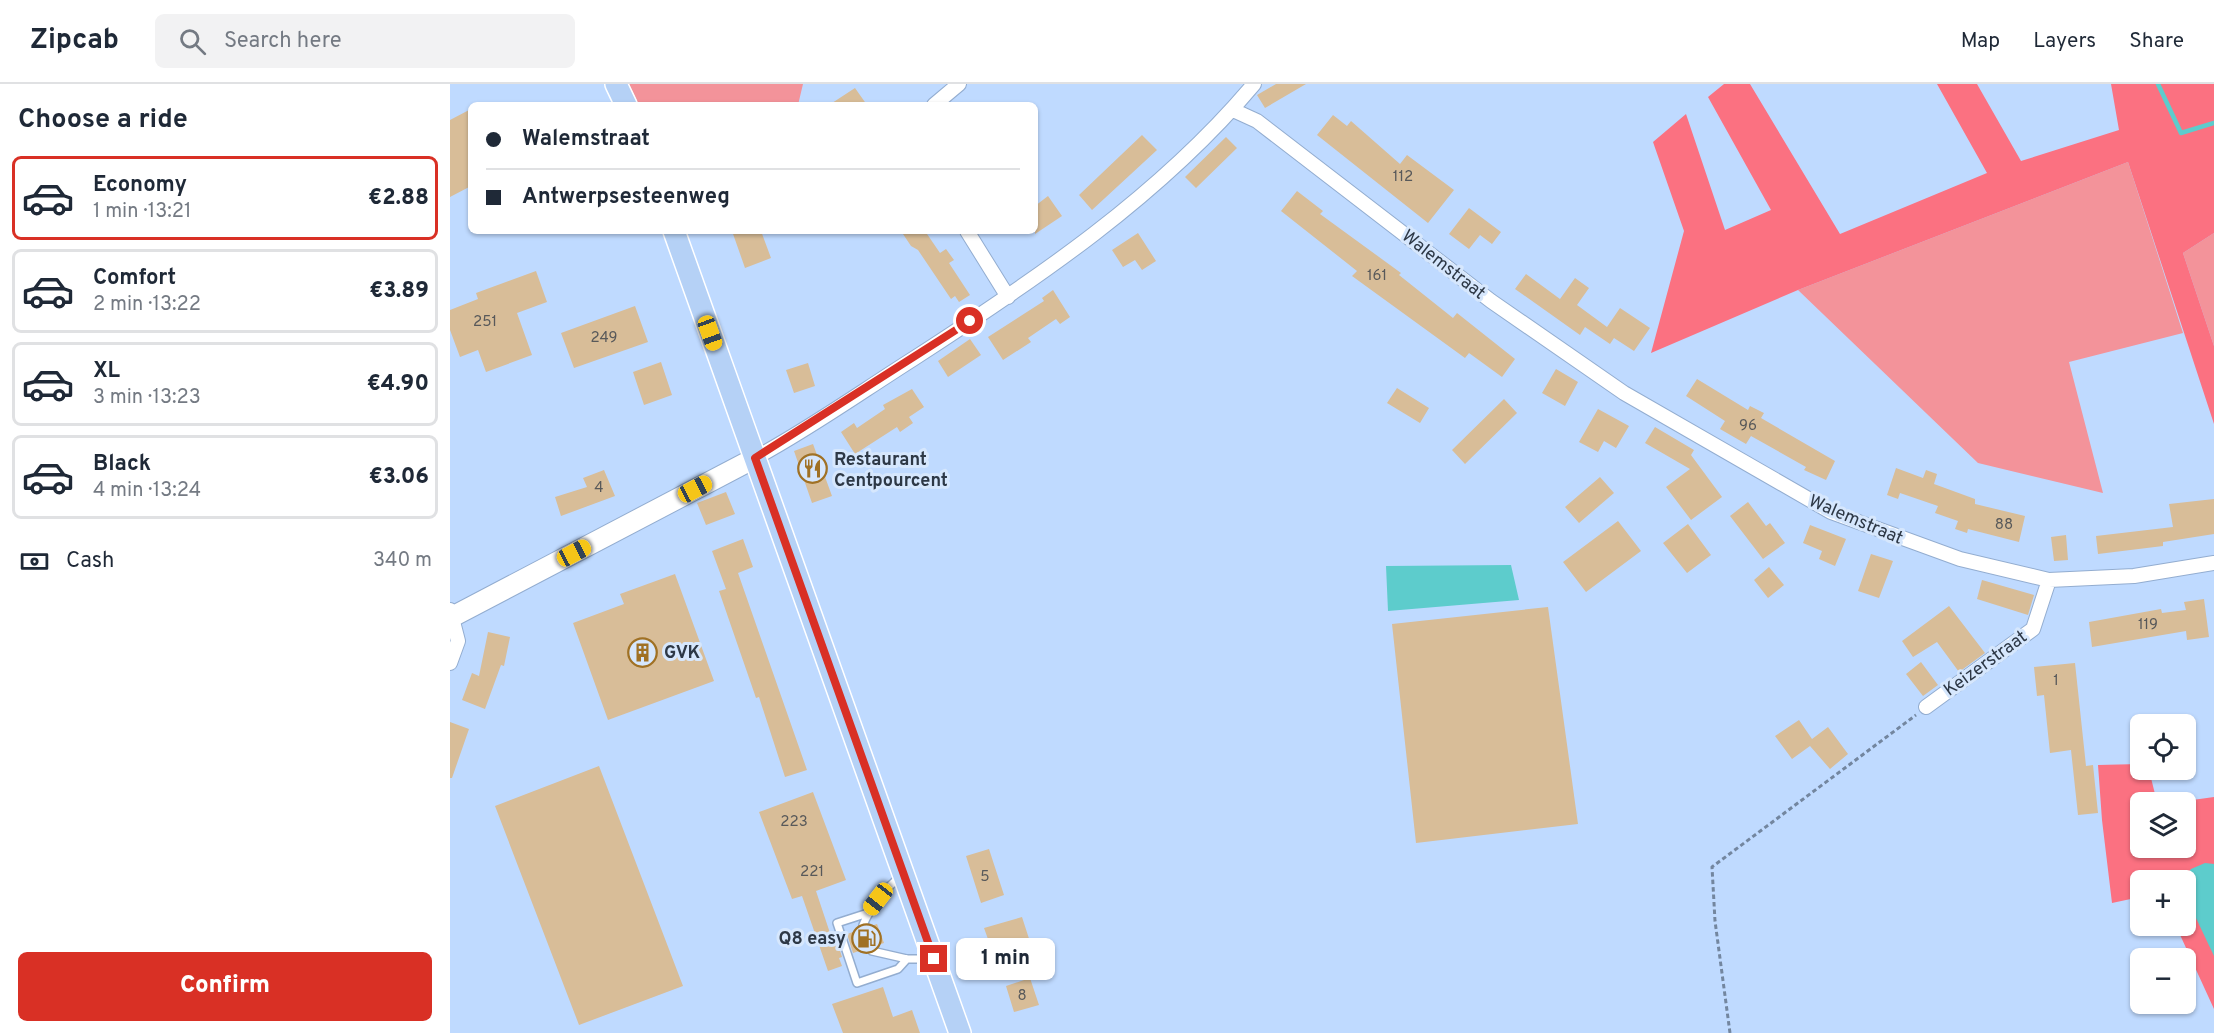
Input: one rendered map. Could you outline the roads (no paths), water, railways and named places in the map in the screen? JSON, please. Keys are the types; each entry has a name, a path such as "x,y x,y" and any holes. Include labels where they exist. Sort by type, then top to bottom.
{"main road":[{"path":"616,84 625,102"},
{"path":"675,234 960,1033"}],"street":[{"path":"938,102 959,84"},
{"path":"450,663 458,641 451,615 755,458 1008,297 1153,186 1233,110 1254,84"},
{"name":"Walemstraat","path":"1233,110 1257,121 1491,301 1614,386 1830,512 1960,559 2049,580 2134,576 2214,564"},
{"path":"969,234 1008,297"},
{"name":"Keizerstraat","path":"1926,707 2033,629 2049,580"}],"lane":[{"path":"863,924 887,887 904,873"},
{"path":"868,913 837,923 857,983 898,969 907,959"},
{"path":"872,951 907,959 934,959"}],"waterway":[{"path":"2158,84 2181,133 2214,123"}],"place":[{"name":"Restaurant Centpourcent","path":"813,469"},
{"name":"GVK","path":"643,652"},
{"name":"Q8 easy","path":"867,938"}]}
